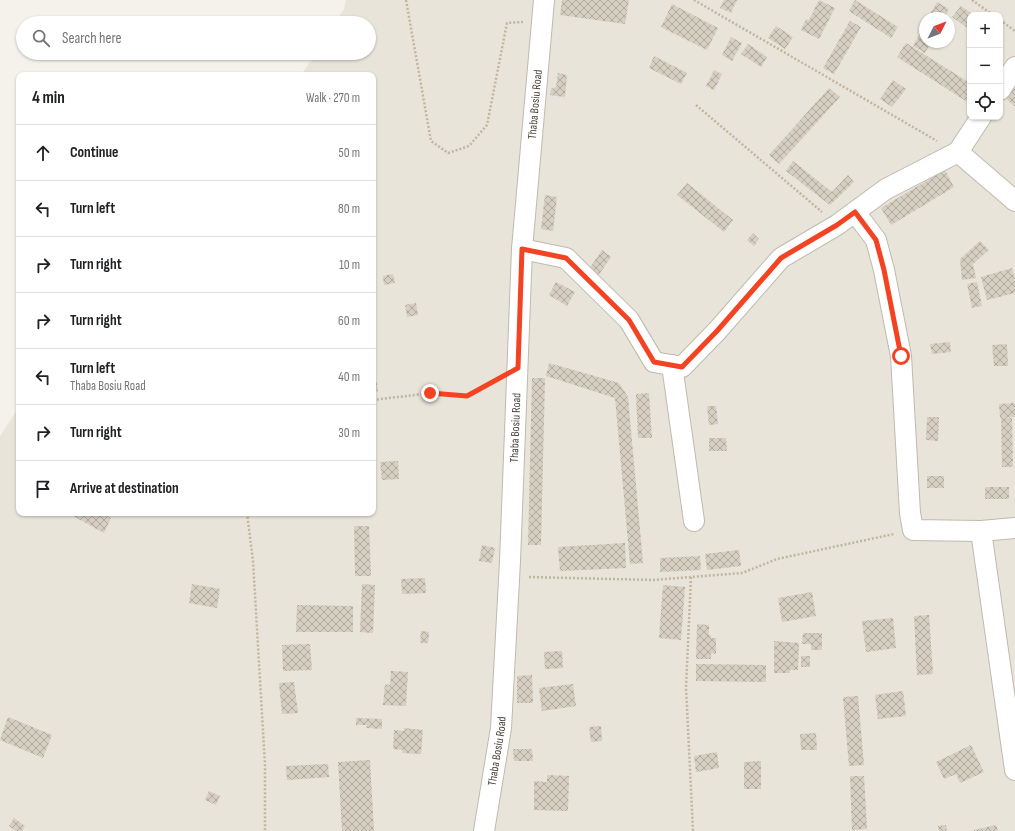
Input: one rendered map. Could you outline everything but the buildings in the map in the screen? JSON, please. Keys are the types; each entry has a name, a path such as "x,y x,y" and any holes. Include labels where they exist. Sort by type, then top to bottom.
{"street":[{"name":"Thaba Bosiu Road","path":"484,831 501,728 518,368 522,249 544,0"},
{"path":"1003,85 1015,67"},
{"path":"522,249 566,258 629,320 654,362 682,367 717,331 781,258 837,225 886,189 958,152 980,120"},
{"path":"958,152 1015,200"},
{"path":"855,212 876,240 884,270 901,356 910,513 913,530 981,531 1015,528"},
{"path":"672,365 694,521"},
{"path":"981,531 1015,770"}],"path":[{"path":"406,0 431,142 448,153 468,146 487,125 507,23 543,20"},
{"path":"694,0 853,93 958,152"},
{"path":"972,0 989,12"},
{"path":"1003,22 1015,31"},
{"path":"696,105 837,225"},
{"path":"376,400 430,393 467,396 518,368"},
{"path":"247,516 253,561 265,765 265,831"},
{"path":"508,577 654,580 742,573 777,559 855,541 913,530"},
{"path":"691,577 686,687 692,831"}],"shaded area":[{"path":"346,0 1015,0 1015,831 0,831 0,436 16,412 16,516 376,516 376,72 303,72 311,60 376,60 376,16 340,16 344,9"}],"route":[{"path":"430,393 467,396 518,368 522,249 566,258 629,320 654,362 682,367 717,331 781,258 837,225 855,212 876,240 884,270 901,356"}]}
